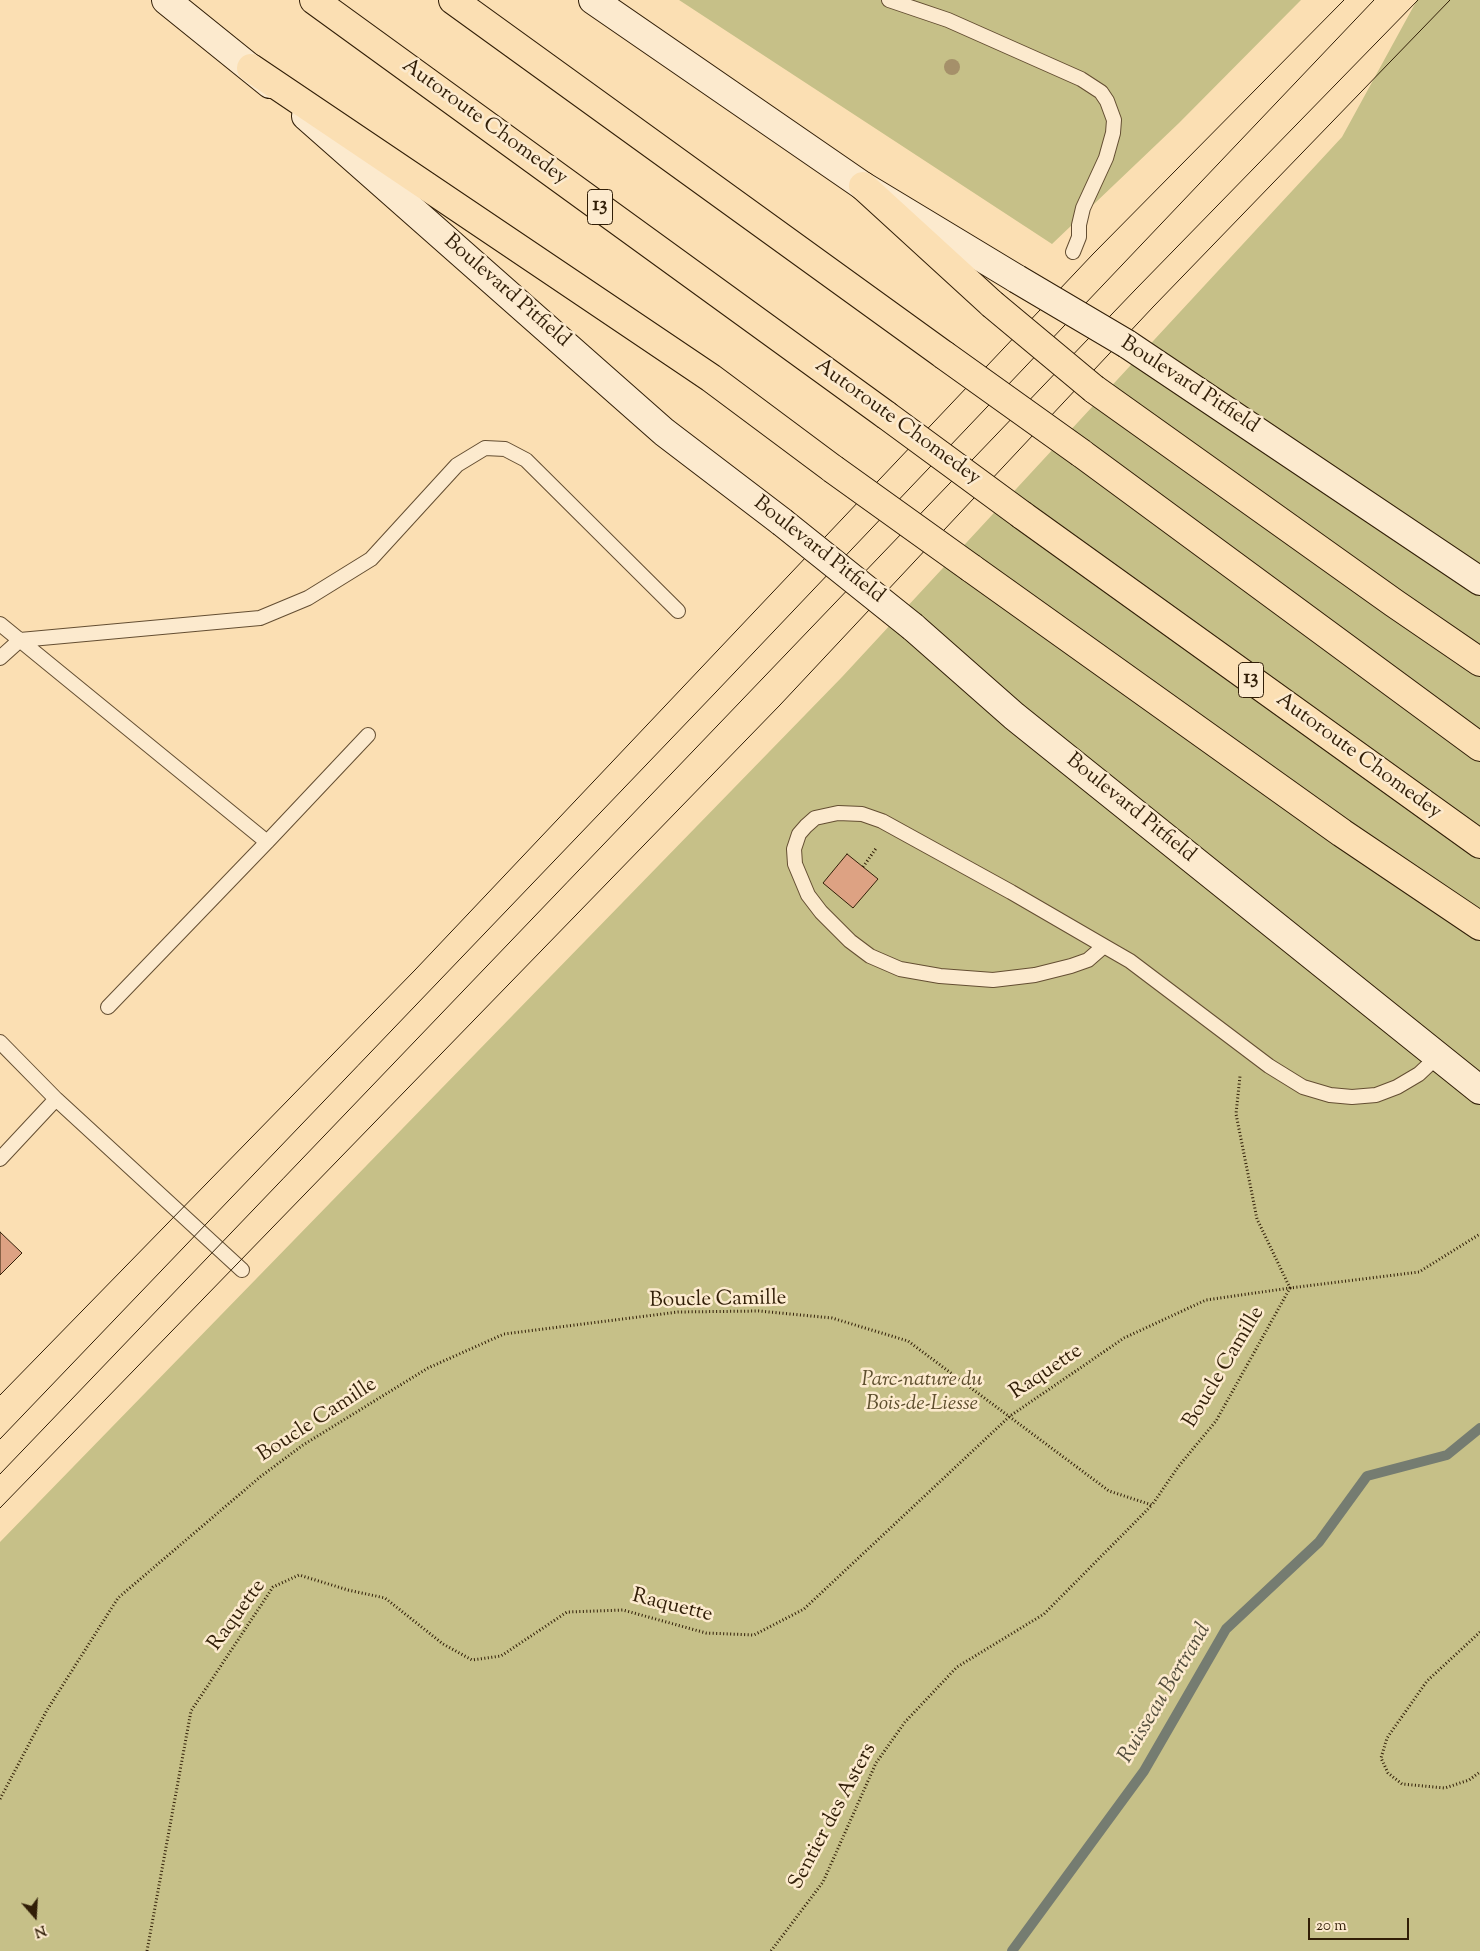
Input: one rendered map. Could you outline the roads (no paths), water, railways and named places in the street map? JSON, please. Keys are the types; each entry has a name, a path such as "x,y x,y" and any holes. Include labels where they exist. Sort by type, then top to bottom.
{"highway":[{"name":"Autoroute Chomedey","path":"314,0 1022,515 1480,844"},
{"path":"453,0 1081,453 1480,747"},
{"path":"251,68 711,378 833,469 1342,833 1480,926"},
{"path":"863,186 992,304 1094,389 1480,662"}],"main road":[{"name":"Boulevard Pitfield","path":"166,0 251,68 664,432 782,522 914,628 1014,716 1480,1090"},
{"name":"Boulevard Pitfield","path":"593,0 863,186 1162,368 1480,582"}],"lane":[{"path":"889,0 948,20 1081,79 1101,92 1108,101 1114,120 1113,133 1106,158 1084,208 1079,225 1079,237 1073,252"},
{"path":"0,658 20,640 260,618 308,598 370,559 457,465 485,448 506,449 526,460 678,611"},
{"path":"0,624 266,842"},
{"path":"108,1007 368,735"},
{"path":"1104,946 1088,960 1070,966 1035,975 993,980 940,976 900,969 870,956 832,925 816,906 808,895 795,864 794,849 799,834 815,818 838,813 862,814 882,821 1104,946 1130,961 1268,1066 1303,1087 1330,1095 1352,1097 1376,1094 1397,1087 1419,1074 1438,1056"},
{"path":"0,1042 56,1099 242,1270"},
{"path":"0,1159 56,1099"}],"waterway":[{"name":"Ruisseau Bertrand","path":"1012,1951 1144,1771 1226,1629 1319,1542 1367,1476 1447,1455 1480,1428"}],"tram line":[{"path":"0,1395 415,970 1093,254 1344,0"},
{"path":"0,1439 716,692 1374,0"},
{"path":"0,1474 1135,290 1418,0"},
{"path":"0,1508 780,705 1153,307 1450,0"}],"park label":[{"name":"Parc-nature du Bois-de-Liesse","path":"922,1393"}]}
